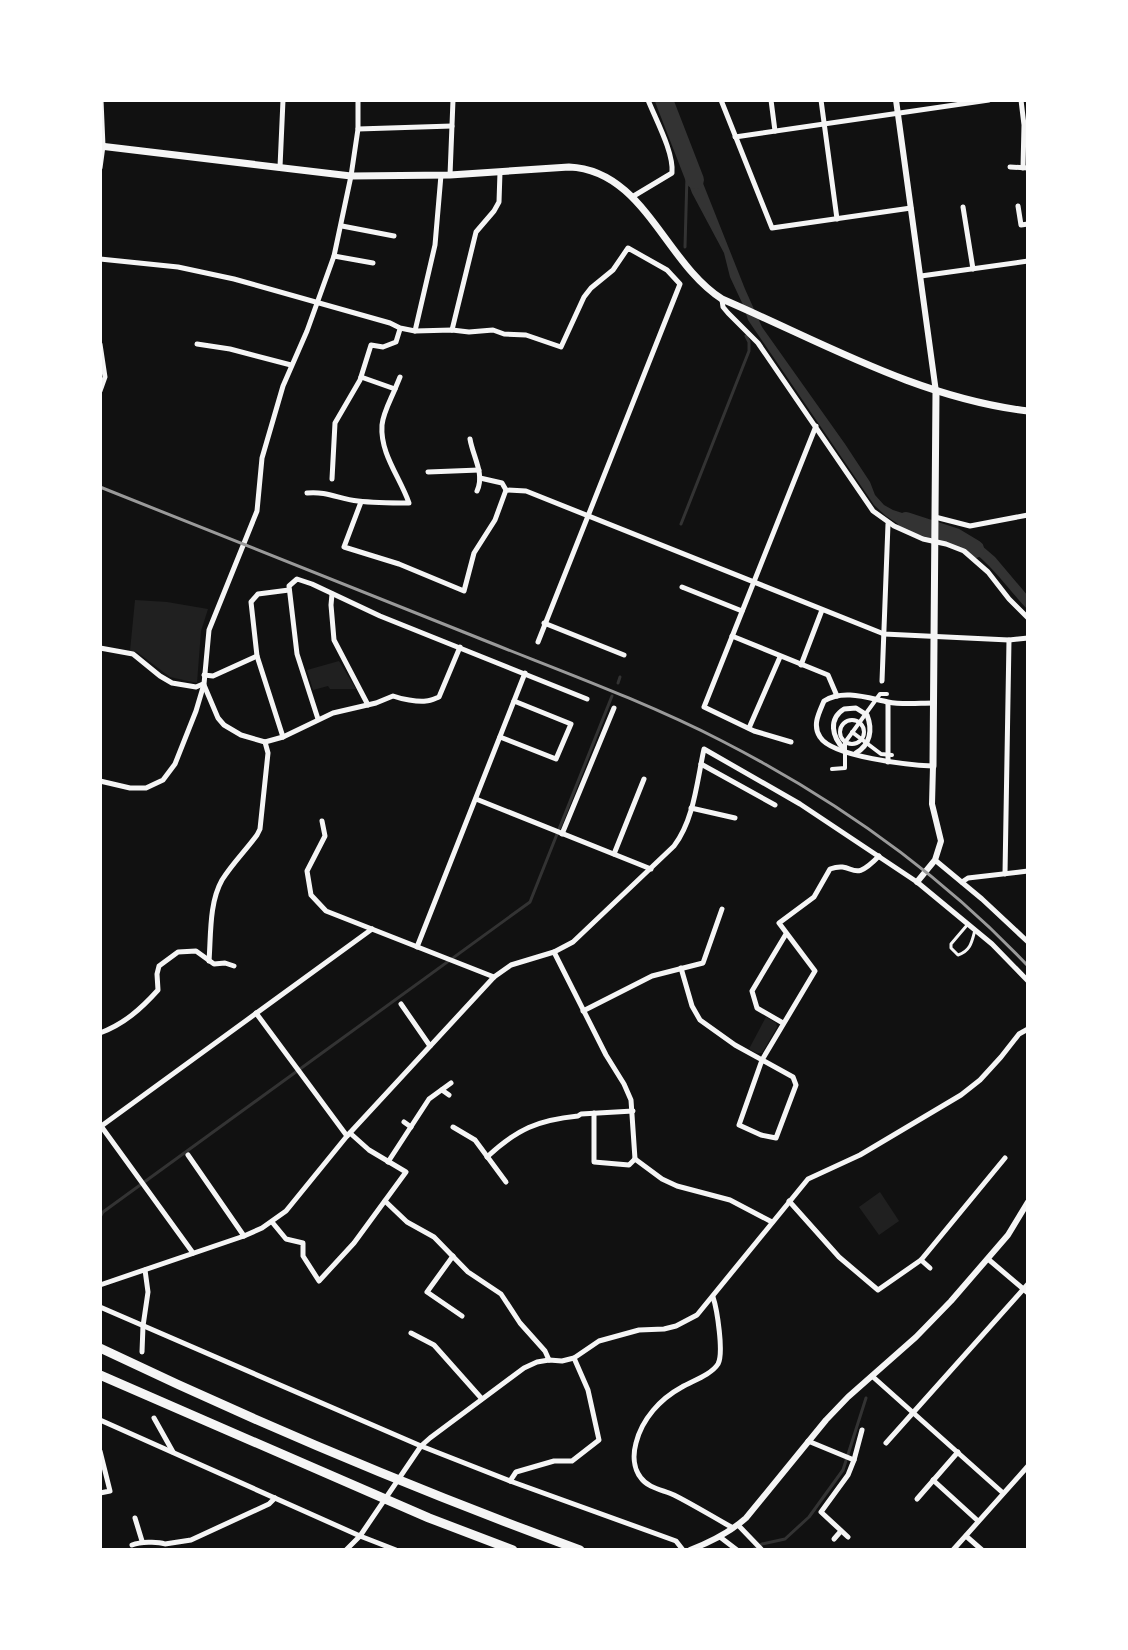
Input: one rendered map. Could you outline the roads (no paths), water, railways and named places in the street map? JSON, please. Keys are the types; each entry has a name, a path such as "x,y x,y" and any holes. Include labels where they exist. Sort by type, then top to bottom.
{"highway":[{"path":"100,1348 358,1464 580,1550"},
{"path":"100,1375 429,1518 513,1550"}],"main road":[{"path":"101,146 351,176 446,175 569,167 587,169 620,185 699,281 724,300 936,392 1028,411"},
{"path":"933,766 936,392"}],"street":[{"path":"100,168 101,100"},
{"path":"280,167 283,100"},
{"path":"100,781 130,788 146,788 163,780 175,764 196,711 204,684 209,630 257,511 262,458 283,386 318,303 342,226 358,129 358,100"},
{"path":"415,331 435,245 453,100"},
{"path":"632,197 672,173 673,169 648,100"},
{"path":"721,100 772,228 911,208"},
{"path":"771,100 775,131"},
{"path":"821,100 837,219"},
{"path":"896,100 936,392"},
{"path":"735,137 985,100"},
{"path":"1010,167 1025,168 1021,100"},
{"path":"358,129 452,126"},
{"path":"452,330 476,232 499,202 500,172"},
{"path":"1018,206 1021,225 1028,224"},
{"path":"963,207 973,269"},
{"path":"342,226 394,236"},
{"path":"100,259 178,267 234,279 415,331 488,330 526,335 561,347 584,297 613,270 628,248 667,270 680,284 538,642"},
{"path":"334,256 373,263"},
{"path":"921,276 1028,261"},
{"path":"724,300 723,307 758,343 873,511 889,523 923,539 964,551 1028,618"},
{"path":"332,479 335,423 361,377 371,345 383,347 396,342 400,328"},
{"path":"230,349 232,341"},
{"path":"100,344 105,377 100,391"},
{"path":"197,344 291,365"},
{"path":"361,377 395,389"},
{"path":"307,493 321,492 361,502 409,503 403,485 385,454 382,423 400,377"},
{"path":"791,742 749,728 704,707 816,426"},
{"path":"470,439 479,470 477,491"},
{"path":"428,472 479,470"},
{"path":"464,591 474,553 495,520 506,490 502,483 480,478"},
{"path":"506,490 526,491 884,634 1009,640 1028,638"},
{"path":"344,547 361,502"},
{"path":"935,519 970,526 1028,515"},
{"path":"882,681 889,523"},
{"path":"334,544 399,564 475,596"},
{"path":"318,719 297,654 289,590 297,579 380,616 587,699"},
{"path":"682,587 742,611"},
{"path":"283,737 257,656 251,602 258,594 289,590"},
{"path":"332,594 334,640 368,705"},
{"path":"801,665 823,609"},
{"path":"544,623 624,655"},
{"path":"732,636 828,675 837,696"},
{"path":"1005,874 1009,640"},
{"path":"204,684 224,725 241,735 265,742 283,737 333,713 393,696 426,701 439,697 460,647"},
{"path":"100,648 133,654 172,683 196,687 204,684"},
{"path":"204,675 213,676 257,656"},
{"path":"749,728 780,657"},
{"path":"417,947 525,673"},
{"path":"843,744 880,692 887,694"},
{"path":"917,882 935,860 941,841 932,804 933,766 888,762 851,753 829,745 816,728 824,701 837,696 934,703"},
{"path":"500,737 556,759 571,724 514,701"},
{"path":"888,702 888,762"},
{"path":"558,832 614,708"},
{"path":"856,708 867,715 870,734 865,747 851,753 837,741 833,725 839,712 856,708"},
{"path":"832,769 845,768 841,735 843,725 853,720 859,722 864,729 862,739 856,744 843,744"},
{"path":"852,732 881,754 892,755"},
{"path":"209,961 212,918 221,881 260,829 268,753 265,742"},
{"path":"100,1285 244,1236 286,1211 348,1135 494,977 511,965 554,952 573,942 682,836 701,764 702,748 800,804 917,882 992,944 1028,981"},
{"path":"701,764 775,805"},
{"path":"614,854 644,779"},
{"path":"476,799 651,869"},
{"path":"691,808 735,818"},
{"path":"322,821 325,836 307,871 311,895 326,911 494,977"},
{"path":"681,968 692,1006 700,1020 735,1045 762,1060 793,1077 796,1085 776,1138 739,1125 762,1060 815,971 779,923 814,897 830,869 842,866 860,872 879,856"},
{"path":"935,860 1028,942"},
{"path":"962,882 968,878 1028,871"},
{"path":"583,1011 652,976 703,963 722,909"},
{"path":"193,1253 100,1127 372,929"},
{"path":"783,1023 757,1008 752,991 786,934"},
{"path":"100,1033 124,1021 148,1002 158,990 159,966 178,952 196,951 214,964 234,966"},
{"path":"554,952 631,1100 635,1159 629,1165 594,1162 594,1113"},
{"path":"401,1004 430,1046"},
{"path":"256,1013 348,1135 406,1172 354,1243 319,1281 303,1256 303,1243 286,1239 272,1222"},
{"path":"346,1550 360,1536 421,1446 482,1399 537,1362 574,1358 599,1341 639,1330 664,1329 697,1315 808,1179 860,1155 961,1095 991,1069 1019,1034 1028,1029"},
{"path":"388,1162 429,1099 451,1083"},
{"path":"442,1090 449,1095"},
{"path":"487,1157 525,1128 546,1120 633,1111"},
{"path":"404,1122 411,1127"},
{"path":"453,1127 475,1140 506,1182"},
{"path":"188,1155 244,1236"},
{"path":"871,1294 921,1260 1005,1158"},
{"path":"635,1159 677,1186 730,1200 772,1222"},
{"path":"385,1201 407,1222 434,1237 468,1272 501,1294 549,1360"},
{"path":"789,1201 839,1257 878,1290"},
{"path":"690,1550 736,1527 826,1420 916,1337 988,1259 1008,1235 1028,1202"},
{"path":"453,1256 427,1292 462,1316"},
{"path":"886,1443 1026,1289 988,1259"},
{"path":"921,1260 930,1268"},
{"path":"142,1352 148,1292 145,1270"},
{"path":"713,1297 720,1341 718,1364 683,1386 651,1412 642,1424 633,1455 644,1482 736,1527 762,1550"},
{"path":"100,1307 421,1446 676,1541 683,1550"},
{"path":"411,1333 434,1345 482,1399"},
{"path":"510,1481 516,1472 554,1461 572,1461 599,1440 588,1390 574,1358"},
{"path":"872,1376 1003,1493"},
{"path":"154,1418 173,1453"},
{"path":"100,1420 396,1550"},
{"path":"848,1537 821,1512 848,1475 850,1459 862,1430"},
{"path":"808,1441 850,1459"},
{"path":"100,1451 110,1491 100,1493"},
{"path":"917,1499 958,1452"},
{"path":"953,1550 1028,1466"},
{"path":"933,1480 978,1521"},
{"path":"132,1545 142,1541 165,1544 191,1540 269,1504 275,1498"},
{"path":"135,1518 142,1541"},
{"path":"834,1539 841,1531"},
{"path":"966,1536 982,1550"},
{"path":"720,1537 737,1550"}],"lane":[{"path":"968,924 951,944 958,955 969,948 975,930"}],"waterway":[{"path":"664,100 695,180"},
{"path":"685,247 687,175"},
{"path":"681,524 749,351 746,336"},
{"path":"906,521 955,537 975,549"},
{"path":"618,683 620,677"},
{"path":"100,1217 530,902 612,696"},
{"path":"752,1550 762,1544 785,1539 809,1517 843,1470 866,1398"}],"railway":[{"path":"100,487 598,685 722,741 846,813 885,841 959,900 1028,966"}]}
